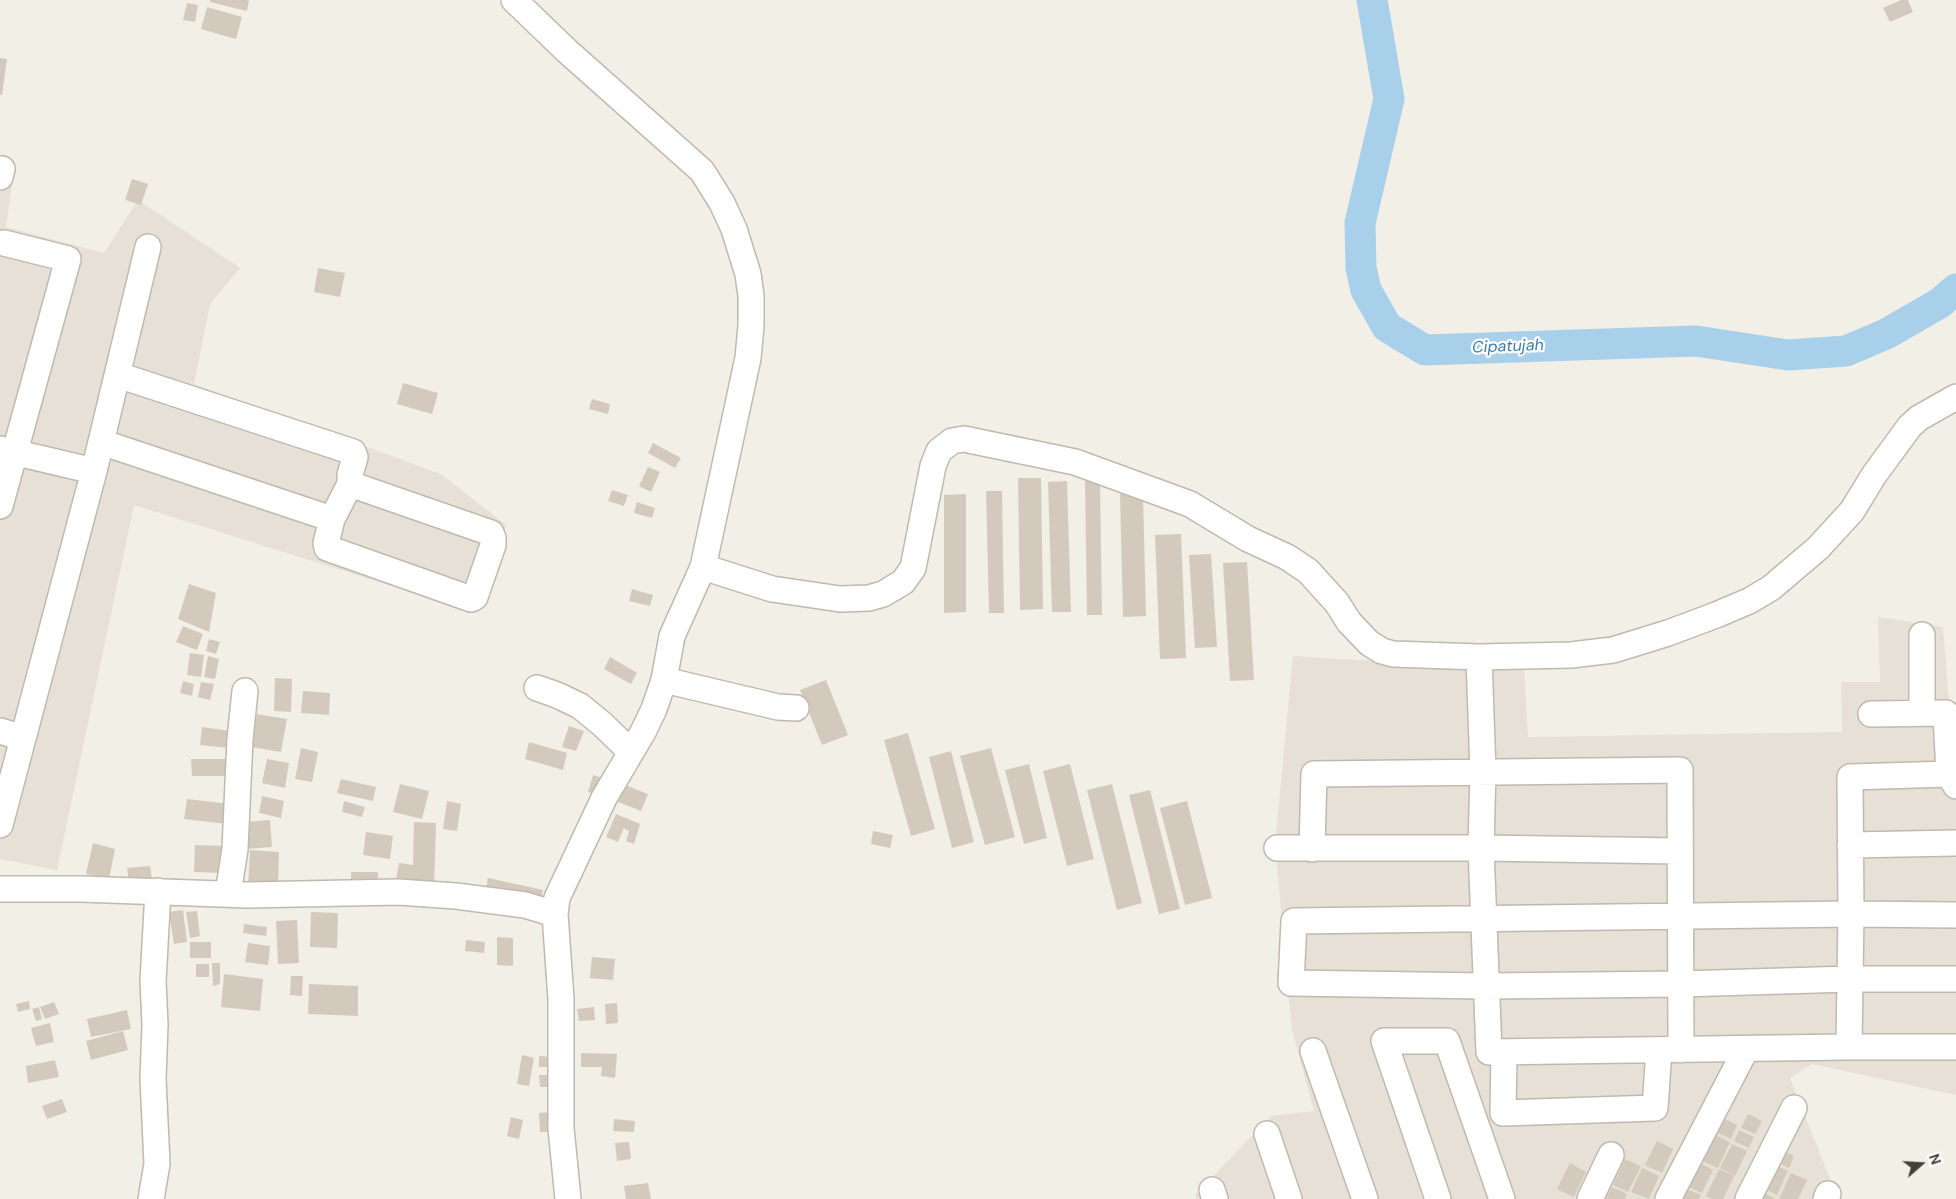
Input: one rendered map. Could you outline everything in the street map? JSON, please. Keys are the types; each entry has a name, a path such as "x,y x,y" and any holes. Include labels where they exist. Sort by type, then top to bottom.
{"street":[{"path":"514,0 567,51 702,171 722,203 734,229 748,274 751,296 748,358 703,567 672,636 664,680 654,709 643,732 630,751 604,798 557,898 554,914 561,999 561,1128 568,1199"},
{"path":"0,169 2,169 0,177"},
{"path":"1,814 12,734 94,471 148,247"},
{"path":"0,506 7,451 68,259 1,248"},
{"path":"118,375 353,452 355,457 350,475 350,484 332,519 326,543 327,548 471,599 475,597 493,545 493,538 490,532 350,484"},
{"path":"703,567 772,589 840,599 869,598 884,594 903,582 913,568 934,466 939,451 952,441 964,439 1075,462 1190,504 1248,540 1287,557 1308,571 1336,603 1349,622 1369,642 1393,654 1479,657 1571,655 1613,650 1668,633 1757,597 1771,588 1818,548 1852,511 1874,475 1910,426 1919,418 1956,397"},
{"path":"101,442 332,519"},
{"path":"7,451 94,471"},
{"path":"1922,635 1922,713"},
{"path":"1479,657 1483,772 1481,848 1488,1052 1956,1047"},
{"path":"664,680 778,706 796,708"},
{"path":"537,688 580,706 630,751"},
{"path":"228,894 235,849 238,757 246,691"},
{"path":"1850,1047 1850,777 1952,780 1946,713 1871,714"},
{"path":"1312,849 1314,774 1680,770 1681,984 1670,1050 1656,1108 1502,1113 1504,1052"},
{"path":"1850,845 1956,843"},
{"path":"1277,848 1481,848 1680,851"},
{"path":"0,889 82,888 228,894 398,892 437,894 526,905 554,914"},
{"path":"151,1199 157,1164 153,1079 155,1025 152,981 158,891"},
{"path":"1956,915 1680,915 1294,921 1291,983 1485,986 1681,984 1850,979 1956,979"},
{"path":"1438,1199 1384,1041 1447,1041 1502,1199"},
{"path":"1668,1199 1746,1049"},
{"path":"1313,1051 1365,1199"},
{"path":"1748,1199 1794,1108"},
{"path":"1267,1134 1290,1199"},
{"path":"1590,1199 1610,1155"}],"shaded area":[{"path":"0,160 15,164 6,227 104,253 138,200 240,268 210,304 194,384 441,474 506,525 478,613 134,505 57,870 0,859"},
{"path":"1878,617 1943,627 1953,753 1956,757 1956,1095 1812,1064 1790,1078 1838,1199 1197,1199 1195,1195 1271,1116 1314,1111 1292,1030 1275,845 1293,656 1524,670 1528,737 1842,732 1841,682 1880,682"}],"building":[{"path":"210,0 249,0 247,11 210,2"},
{"path":"1901,0 1908,0 1913,12 1890,22 1883,8"},
{"path":"187,3 198,5 195,22 183,20"},
{"path":"207,7 242,17 236,39 201,29"},
{"path":"0,58 7,59 2,95 0,95"},
{"path":"132,179 148,184 141,205 125,200"},
{"path":"318,268 345,273 340,297 314,292"},
{"path":"403,383 438,393 432,414 397,404"},
{"path":"592,399 610,404 608,414 589,409"},
{"path":"653,443 681,458 675,468 648,453"},
{"path":"648,467 660,472 651,492 639,486"},
{"path":"1018,478 1041,478 1043,609 1020,610"},
{"path":"1067,481 1071,612 1052,612 1048,482"},
{"path":"1085,481 1100,481 1102,615 1087,615"},
{"path":"612,490 628,495 624,506 608,501"},
{"path":"986,491 1002,491 1004,613 989,613"},
{"path":"966,494 966,612 944,613 944,495"},
{"path":"1120,494 1143,494 1146,616 1123,617"},
{"path":"637,502 655,508 652,518 634,513"},
{"path":"1181,534 1186,658 1160,659 1155,535"},
{"path":"1211,554 1217,647 1195,648 1189,555"},
{"path":"1247,562 1254,680 1230,681 1223,563"},
{"path":"189,584 216,593 209,632 178,619"},
{"path":"632,589 653,595 650,606 629,601"},
{"path":"183,626 203,634 197,650 176,642"},
{"path":"209,639 220,642 216,654 206,651"},
{"path":"190,653 204,655 201,677 187,675"},
{"path":"208,656 219,659 215,679 204,677"},
{"path":"610,657 637,673 631,684 604,669"},
{"path":"275,678 292,679 291,712 274,711"},
{"path":"826,680 848,735 822,745 800,690"},
{"path":"183,681 194,684 192,696 180,693"},
{"path":"201,682 214,684 210,700 198,697"},
{"path":"303,691 330,693 329,715 301,713"},
{"path":"257,714 287,719 281,752 251,747"},
{"path":"569,726 584,731 576,751 562,747"},
{"path":"202,727 231,731 230,748 200,745"},
{"path":"908,733 935,829 911,836 884,740"},
{"path":"529,742 567,753 563,770 525,759"},
{"path":"301,748 318,752 312,782 295,779"},
{"path":"991,748 1015,837 985,845 960,756"},
{"path":"951,751 974,842 952,848 929,757"},
{"path":"191,759 230,759 230,776 192,776"},
{"path":"267,759 289,763 285,788 262,783"},
{"path":"1029,764 1047,838 1024,844 1005,770"},
{"path":"1070,764 1094,859 1067,866 1043,771"},
{"path":"593,775 606,779 600,796 588,792"},
{"path":"341,779 376,787 373,801 337,793"},
{"path":"400,784 429,791 422,819 393,812"},
{"path":"1112,784 1142,903 1117,910 1087,790"},
{"path":"625,785 648,794 641,811 618,802"},
{"path":"1150,790 1180,909 1159,914 1129,795"},
{"path":"262,796 284,801 281,818 259,813"},
{"path":"187,799 230,804 227,824 184,819"},
{"path":"344,801 365,807 362,817 342,812"},
{"path":"447,801 461,804 457,831 443,829"},
{"path":"1187,801 1212,898 1185,905 1160,808"},
{"path":"616,814 640,824 634,844 626,841 629,831 624,828 618,842 606,837"},
{"path":"270,820 272,847 246,849 245,822"},
{"path":"414,822 436,823 434,889 395,886 399,863 413,865"},
{"path":"873,831 893,835 890,848 871,844"},
{"path":"366,832 393,836 390,859 363,855"},
{"path":"93,843 115,849 109,879 86,874"},
{"path":"195,845 224,846 223,873 194,872"},
{"path":"250,850 279,852 278,888 248,887"},
{"path":"150,866 152,879 129,882 127,868"},
{"path":"351,872 378,872 378,887 351,887"},
{"path":"488,878 543,890 540,904 485,893"},
{"path":"183,910 187,942 174,944 169,912"},
{"path":"197,911 200,936 190,938 186,912"},
{"path":"311,912 338,913 337,948 310,947"},
{"path":"297,920 299,963 278,964 276,921"},
{"path":"244,924 267,927 266,936 243,933"},
{"path":"497,937 513,938 513,966 497,965"},
{"path":"466,940 485,942 484,953 465,951"},
{"path":"190,942 211,942 211,958 190,958"},
{"path":"248,943 270,946 268,965 245,962"},
{"path":"592,957 615,959 613,980 590,978"},
{"path":"212,963 220,963 220,984 213,986"},
{"path":"196,964 209,964 209,977 196,977"},
{"path":"224,974 263,979 260,1011 221,1007"},
{"path":"291,976 303,976 302,996 290,995"},
{"path":"309,984 358,986 358,1016 308,1014"},
{"path":"29,1001 30,1009 18,1012 16,1004"},
{"path":"54,1002 59,1014 45,1019 40,1007"},
{"path":"617,1003 618,1023 606,1024 605,1004"},
{"path":"39,1007 42,1019 36,1021 32,1009"},
{"path":"594,1007 595,1020 579,1021 577,1009"},
{"path":"127,1010 131,1029 91,1037 87,1019"},
{"path":"50,1023 54,1042 36,1046 31,1028"},
{"path":"123,1031 128,1050 91,1060 86,1041"},
{"path":"581,1053 617,1054 615,1078 601,1076 602,1067 581,1067"},
{"path":"522,1055 534,1058 529,1086 517,1084"},
{"path":"539,1056 550,1057 550,1067 539,1067"},
{"path":"55,1060 59,1077 28,1083 26,1066"},
{"path":"539,1075 550,1075 551,1087 540,1087"},
{"path":"62,1099 67,1112 47,1119 42,1106"},
{"path":"551,1112 552,1132 540,1132 539,1113"},
{"path":"1748,1114 1762,1121 1755,1134 1741,1128"},
{"path":"511,1117 523,1120 519,1139 507,1136"},
{"path":"1723,1118 1737,1125 1731,1139 1716,1132"},
{"path":"614,1119 635,1121 634,1132 613,1131"},
{"path":"1739,1130 1754,1137 1749,1148 1734,1141"},
{"path":"1713,1134 1730,1142 1718,1168 1700,1160"},
{"path":"1657,1141 1673,1149 1662,1173 1645,1165"},
{"path":"629,1142 631,1159 617,1161 615,1143"},
{"path":"1732,1144 1747,1151 1735,1176 1720,1168"},
{"path":"1778,1148 1794,1156 1789,1168 1773,1160"},
{"path":"1625,1159 1641,1166 1628,1192 1613,1185"},
{"path":"1570,1163 1586,1172 1574,1197 1557,1189"},
{"path":"1700,1163 1713,1170 1702,1193 1688,1187"},
{"path":"1771,1163 1788,1171 1777,1195 1760,1187"},
{"path":"1642,1168 1659,1176 1649,1199 1631,1192"},
{"path":"1719,1169 1734,1176 1723,1199 1712,1199 1706,1196"},
{"path":"1791,1173 1807,1180 1798,1199 1779,1199"},
{"path":"648,1183 651,1199 626,1199 624,1186"},
{"path":"1612,1187 1627,1194 1625,1199 1606,1199"},
{"path":"1687,1189 1701,1195 1699,1199 1682,1199"},
{"path":"1758,1190 1774,1198 1754,1199"}],"waterway":[{"name":"Cipatujah","path":"1372,0 1389,99 1360,223 1361,268 1366,290 1387,327 1425,350 1696,341 1788,355 1846,351 1886,334 1940,303 1956,289"}]}
